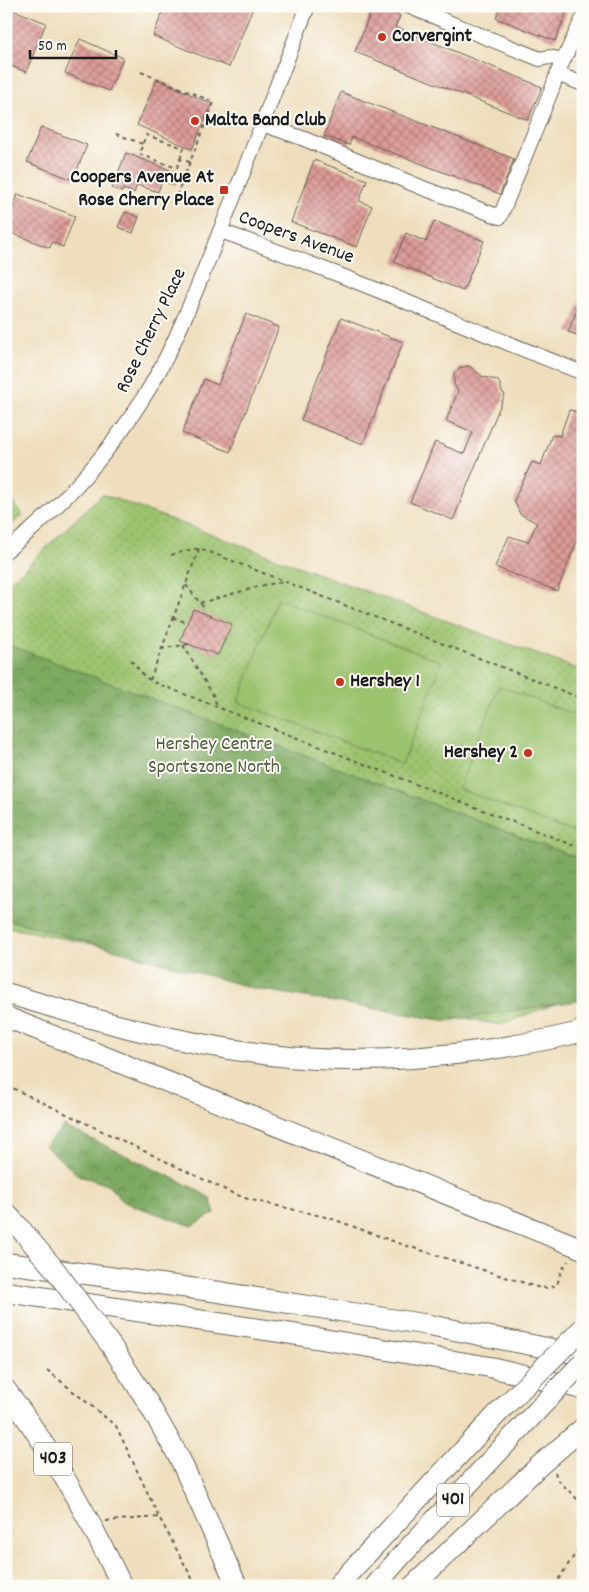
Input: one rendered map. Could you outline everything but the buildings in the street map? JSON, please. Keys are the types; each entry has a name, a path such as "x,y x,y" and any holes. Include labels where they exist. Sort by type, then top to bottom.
{"highway":[{"path":"6,994 98,1022 185,1041 271,1055 334,1060 396,1059 455,1054 518,1045 583,1032"},
{"path":"6,1017 581,1249"},
{"path":"12,1219 56,1271 112,1346 147,1401 180,1459 237,1586"},
{"path":"6,1263 219,1292 429,1325 583,1355"},
{"path":"6,1292 280,1332 462,1362 583,1389"},
{"path":"337,1586 498,1413 583,1328"},
{"name":"401","path":"375,1586 583,1362"},
{"name":"403","path":"6,1390 32,1424 90,1522 122,1586"},
{"path":"412,1586 582,1429"}],"street":[{"name":"Coopers Avenue","path":"308,6 220,231 333,271 462,326 583,373"},
{"path":"408,6 540,59 549,57 564,60"},
{"path":"262,124 302,138 423,188 500,216 557,74 583,18"},
{"path":"557,74 583,84"},
{"name":"Rose Cherry Place","path":"6,551 64,498 114,441 142,399 181,326 220,231"}],"path":[{"path":"141,72 214,102 174,202"},
{"path":"116,134 143,144"},
{"path":"146,135 184,148 180,159 177,168 139,154 146,135"},
{"path":"180,159 190,162"},
{"path":"171,555 200,549 583,699"},
{"path":"150,680 200,549"},
{"path":"200,603 264,585 285,582"},
{"path":"186,585 204,608"},
{"path":"174,617 187,623"},
{"path":"161,650 189,644"},
{"path":"183,645 213,695 218,707"},
{"path":"131,660 144,676 150,680 583,849"},
{"path":"6,1085 232,1193 248,1199 330,1218 398,1243 514,1281 537,1287 553,1287 556,1285 561,1271 581,1249"},
{"path":"47,1370 116,1426 159,1517 192,1578 194,1586"},
{"path":"552,1455 557,1479 583,1505"},
{"path":"90,1522 159,1517"},
{"path":"554,1586 583,1542"}],"green space":[{"name":"Hershey Centre Sportszone North","path":"102,494 583,671 583,993 500,1025 6,927 6,583 20,573"},
{"path":"6,496 21,511 22,516 6,528"},
{"name":"Hershey 1","path":"278,599 442,662 402,764 238,702"},
{"path":"6,644 583,860 583,1000 447,1021 252,988 6,919"},
{"name":"Hershey 2","path":"499,686 583,718 583,836 459,789"},
{"path":"64,1126 194,1188 210,1198 215,1213 192,1226 123,1202 108,1185 78,1175 45,1146"}],"place":[{"name":"Corvergint","path":"382,37"},
{"name":"Malta Band Club","path":"195,121"},
{"name":"Coopers Avenue At Rose Cherry Place","path":"224,190"},
{"name":"Hershey 1","path":"340,682"},
{"name":"Hershey 2","path":"528,753"}]}
